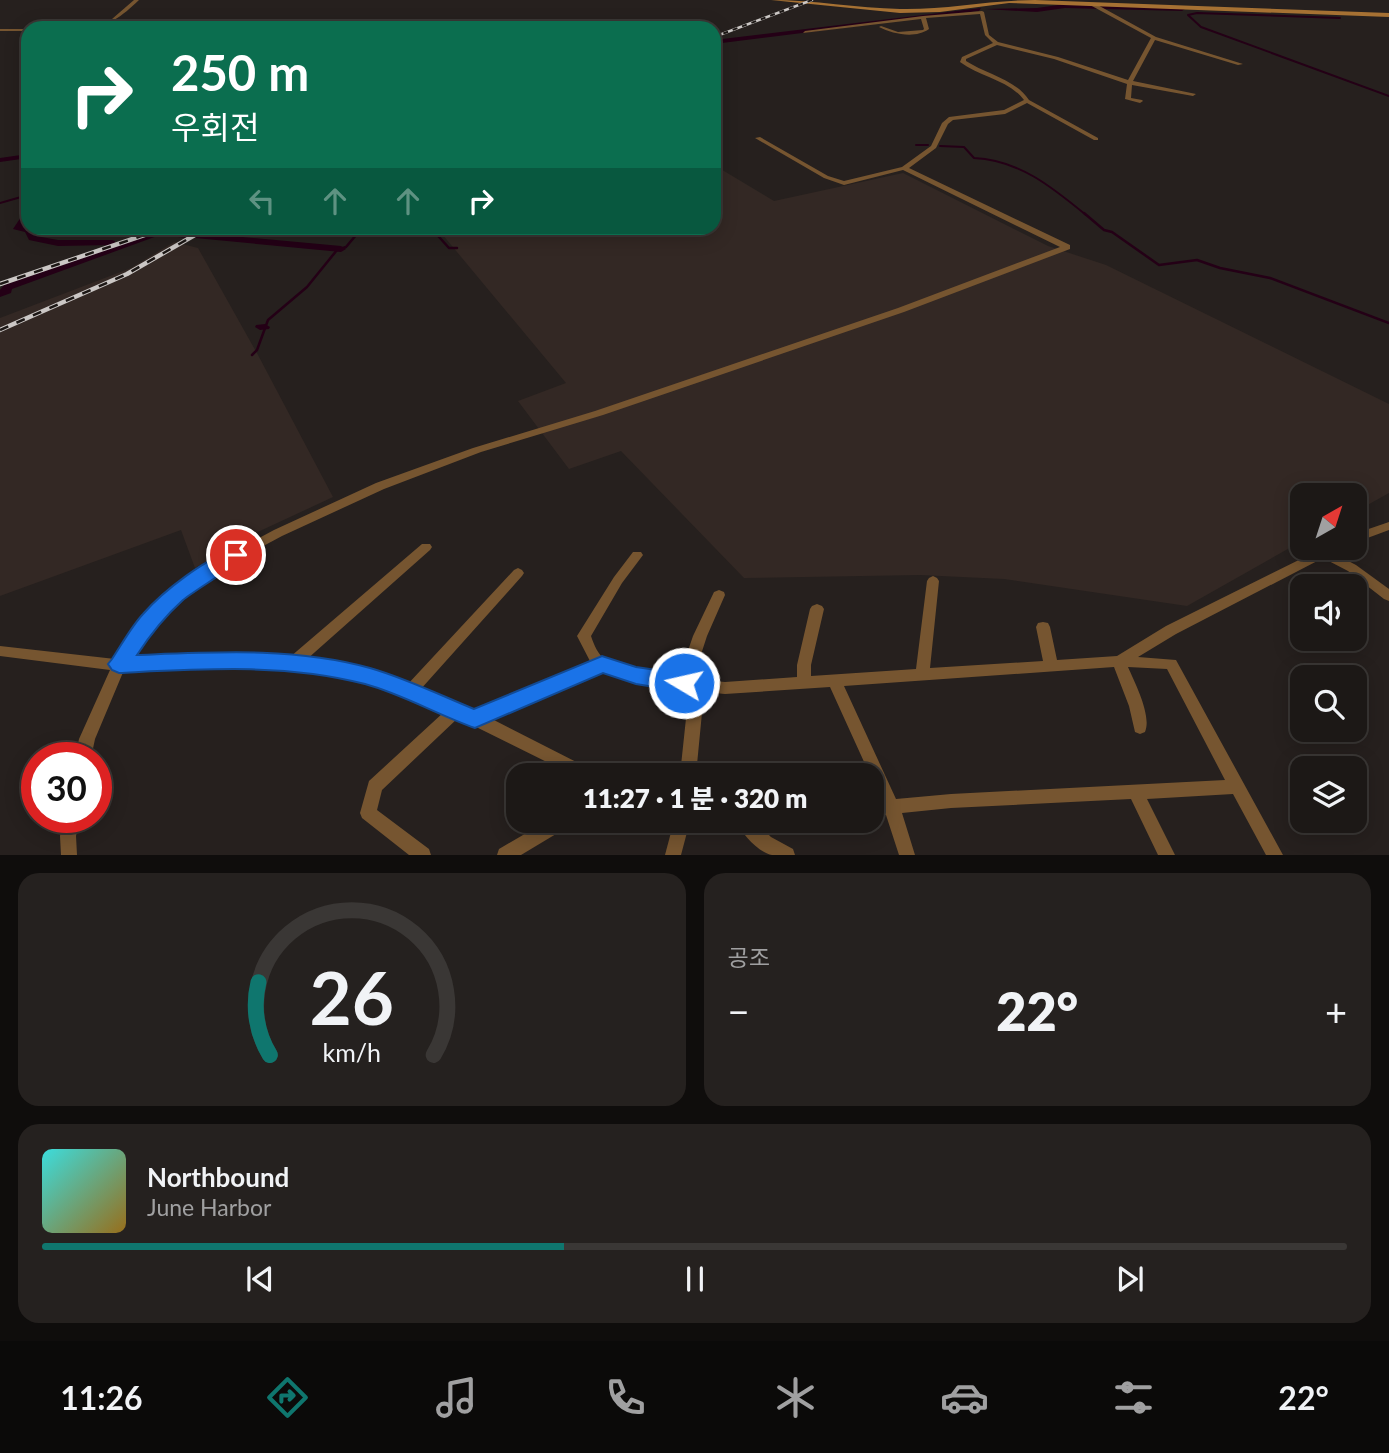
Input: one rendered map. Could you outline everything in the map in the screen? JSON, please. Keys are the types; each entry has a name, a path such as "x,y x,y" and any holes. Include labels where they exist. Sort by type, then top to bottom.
{"main road":[{"path":"774,0 908,11 940,10 987,2 1389,15"}],"street":[{"path":"110,21 137,0"},
{"path":"987,2 982,12 987,35 996,43 1056,58 1130,83 1194,94"},
{"path":"1093,4 1154,38 1240,64"},
{"path":"805,32 982,12"},
{"path":"881,27 898,33 924,31 927,29 923,17"},
{"path":"0,30 21,30"},
{"path":"1140,101 1126,98 1130,83 1154,38"},
{"path":"996,43 964,58 963,62 1010,86 1025,96 1027,101 1096,138"},
{"path":"758,138 839,183 904,168 934,147 947,120 1005,112 1027,101"},
{"path":"86,742 119,664 150,619 205,573 278,533 340,503 477,450 599,413 901,310 1067,247 904,168"},
{"path":"1367,535 1389,526"},
{"path":"293,663 426,547"},
{"path":"637,555 618,580 584,636 588,648 602,665 636,675 725,688 1119,661 1171,664 1276,855"},
{"path":"1119,661 1171,630 1308,560"},
{"path":"1341,560 1389,596"},
{"path":"410,691 518,573"},
{"path":"922,675 933,581"},
{"path":"688,763 690,684 700,636 719,595"},
{"path":"804,683 804,665 817,609"},
{"path":"1043,628 1051,666"},
{"path":"0,651 119,664 212,660 293,663 368,676 475,718 562,763"},
{"path":"1119,661 1136,706 1140,728"},
{"path":"475,718 602,665"},
{"path":"835,681 892,807 907,855"},
{"path":"423,855 368,813 375,786 454,712"},
{"path":"884,807 1237,787"},
{"path":"1135,792 1167,855"},
{"path":"69,833 69,855"},
{"path":"505,855 542,833"},
{"path":"673,855 679,833"},
{"path":"755,833 765,843 787,855"}],"shaded area":[{"path":"721,169 774,201 903,173 1048,246 1106,265 1389,404 1389,493 1367,505 1367,483 1290,483 1290,548 1187,606 1004,579 920,575 744,578 621,451 569,469 518,401 566,383 443,235 721,235"},
{"path":"174,242 198,248 333,497 243,539 195,568 181,530 0,596 0,318 131,268"}],"waterway":[{"path":"988,9 1037,10 1065,6 1182,9"},
{"path":"721,41 979,9"},
{"path":"1340,18 1197,13 1188,15 1201,27 1389,96"},
{"path":"916,145 928,145"},
{"path":"940,146 964,147 974,158 1006,164 1020,170 1047,185 1086,215"},
{"path":"0,160 21,157"},
{"path":"0,203 21,197"},
{"path":"1084,213 1104,230 1112,232 1159,265 1197,260 1220,268 1270,278 1389,323"},
{"path":"21,223 17,229 21,229"},
{"path":"31,235 32,238 58,243 112,243"},
{"path":"0,294 7,291 7,287 151,235"},
{"path":"252,355 257,350 268,320 307,287 337,250 346,247 356,235"},
{"path":"437,235 449,248 457,248"},
{"path":"198,236 341,249"},
{"path":"260,327 265,327"}],"railway":[{"path":"721,34 812,0"},
{"path":"0,284 144,235"},
{"path":"0,330 127,274 195,235"}],"route":[{"path":"236,555 215,566 150,619 119,664 212,660 293,663 368,676 475,718 602,665 636,675 684,683"}]}
